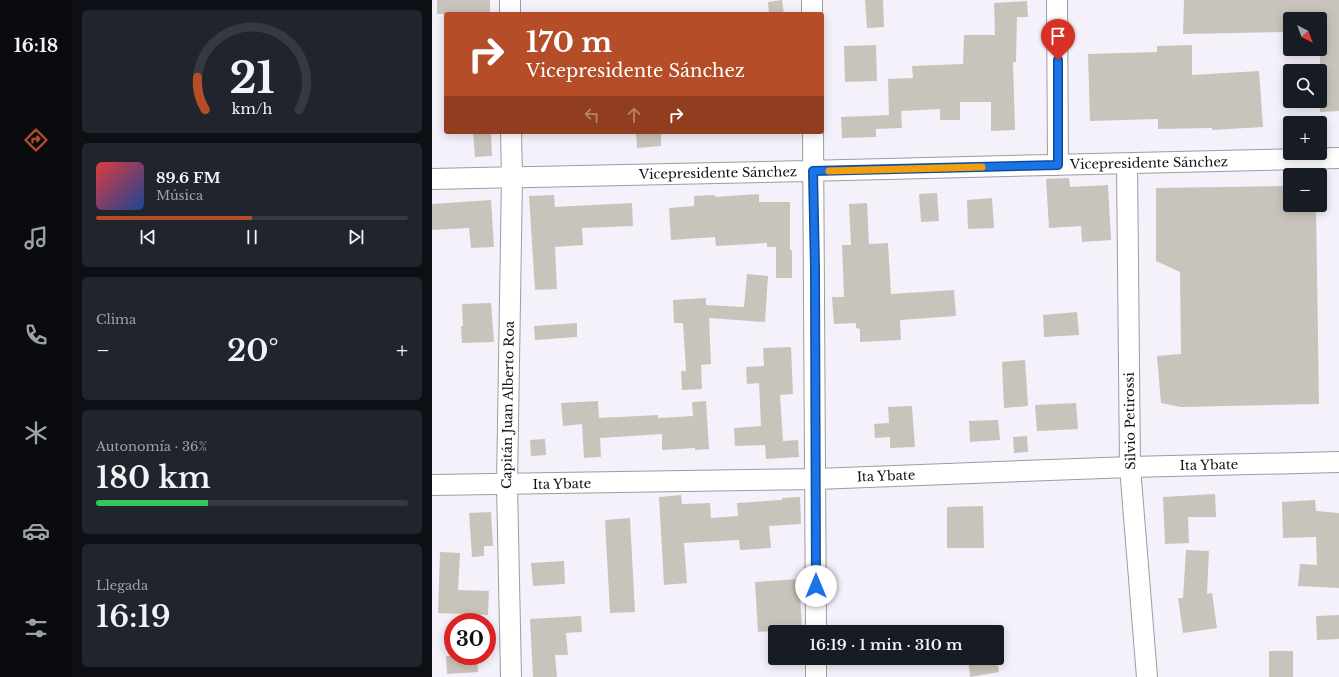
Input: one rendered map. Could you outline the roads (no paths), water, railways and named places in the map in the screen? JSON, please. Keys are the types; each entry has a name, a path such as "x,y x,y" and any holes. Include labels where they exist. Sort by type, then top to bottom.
{"street":[{"path":"510,0 510,12"},
{"path":"812,0 812,12"},
{"path":"1057,0 1058,165"},
{"name":"Capitán Juan Alberto Roa","path":"511,134 512,177 507,485 511,677"},
{"path":"813,134 816,625"},
{"name":"Vicepresidente Sánchez","path":"432,179 1339,158"},
{"name":"Silvio Petirossi","path":"1128,164 1130,467 1147,677"},
{"name":"Ita Ybate","path":"432,485 816,479 1130,467 1339,462"},
{"path":"816,665 816,677"}]}
